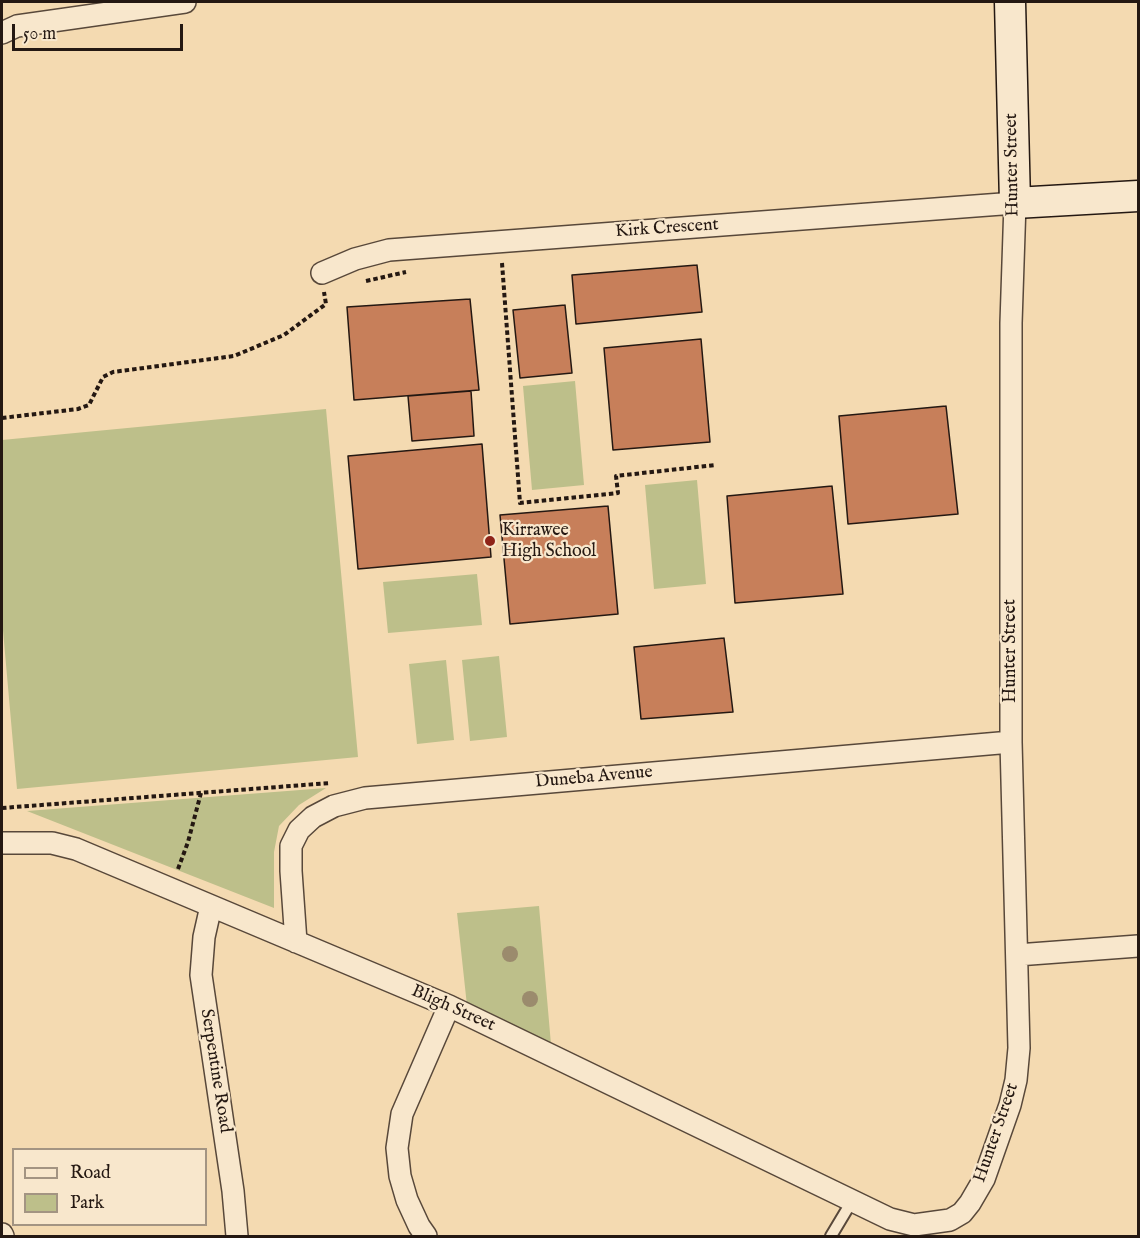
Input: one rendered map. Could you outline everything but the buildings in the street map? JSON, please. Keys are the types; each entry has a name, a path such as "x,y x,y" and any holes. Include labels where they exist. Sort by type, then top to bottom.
{"street":[{"path":"2,33 17,26 185,2"},
{"name":"Hunter Street","path":"890,1219 914,1225 950,1220 962,1213 970,1203 984,1179 1010,1106 1020,1048 1011,742 1011,323 1015,203 1010,2"},
{"path":"1015,203 1138,196"},
{"name":"Kirk Crescent","path":"322,273 355,259 389,250 1015,203"},
{"name":"Duneba Avenue","path":"296,942 291,846 299,830 313,817 334,806 365,798 1011,742"},
{"name":"Bligh Street","path":"2,843 52,843 76,849 449,1006 890,1219"},
{"name":"Serpentine Road","path":"211,906 204,937 201,975 233,1191 237,1236"},
{"path":"1017,955 1138,946"},
{"path":"426,1236 418,1226 407,1200 400,1176 397,1148 402,1114 449,1006"}],"lane":[{"path":"831,1236 852,1201"}],"path":[{"path":"502,262 520,503 618,494 616,476 715,465"},
{"path":"2,418 78,409 89,405 103,377 113,372 234,357 284,335 326,304 322,273"},
{"path":"2,808 337,782"},
{"path":"170,889 188,842 201,793"}],"green space":[{"path":"575,381 584,485 532,490 523,386"},
{"path":"326,409 358,757 17,789 2,619 2,440"},
{"path":"697,480 706,584 654,589 645,485"},
{"path":"477,574 482,625 388,633 383,582"},
{"path":"499,656 507,737 470,741 462,660"},
{"path":"446,660 454,740 417,744 409,664"},
{"path":"326,788 299,805 279,826 274,852 274,908 27,811"},
{"path":"539,906 552,1056 468,1015 457,913"}],"place":[{"name":"Kirrawee High School","path":"490,541"}]}
